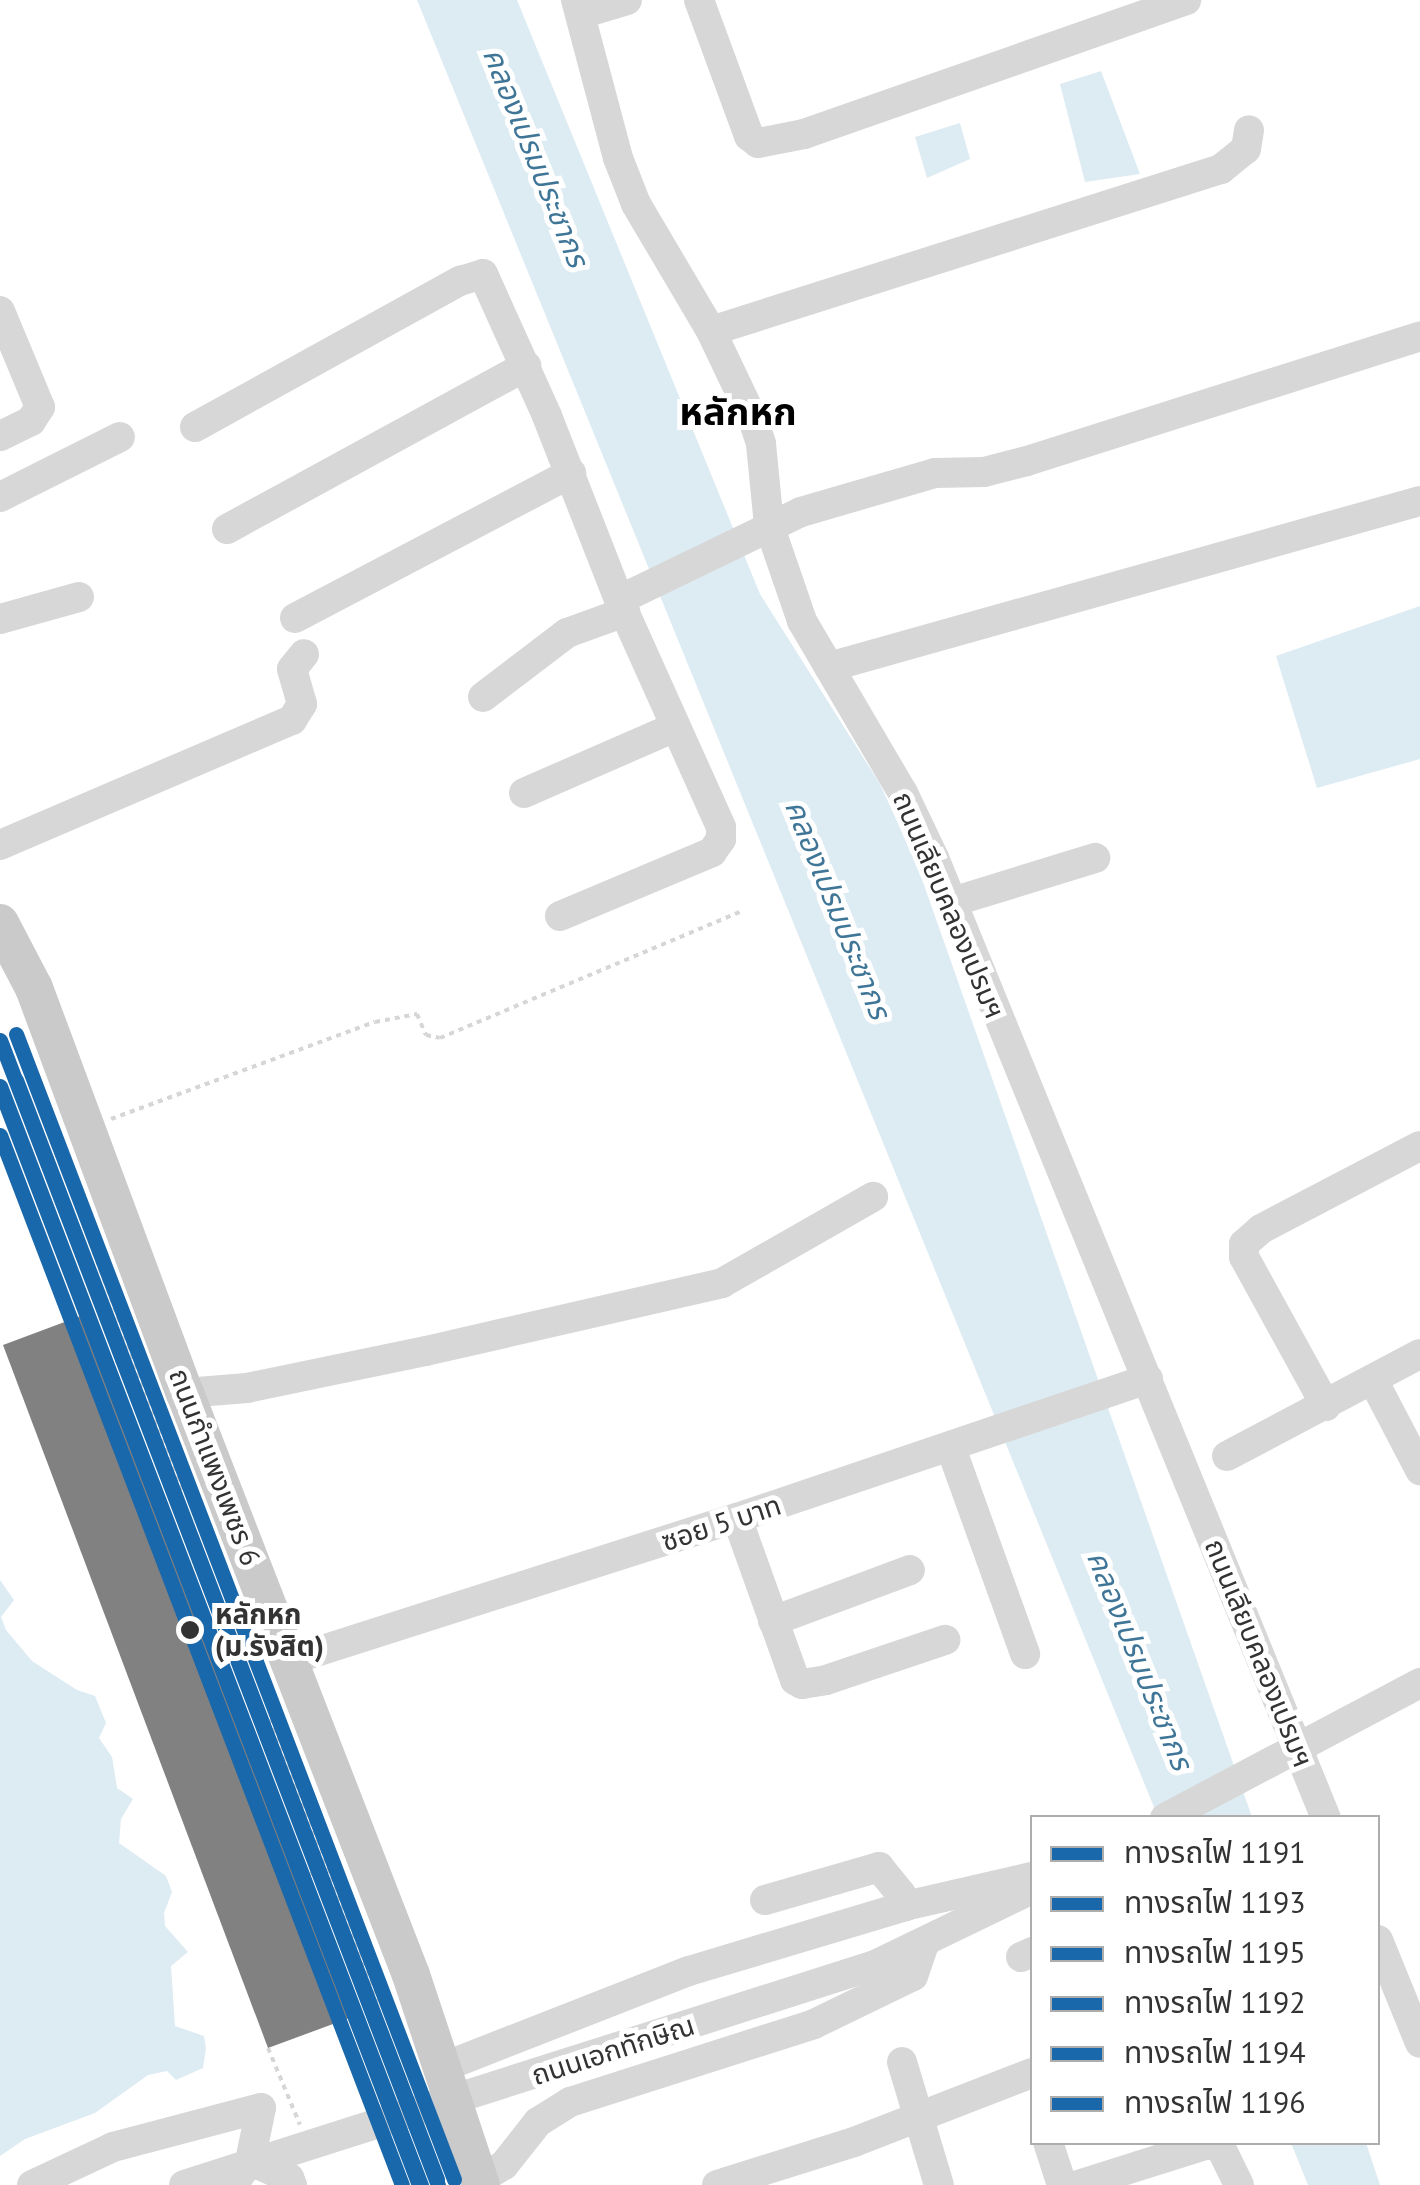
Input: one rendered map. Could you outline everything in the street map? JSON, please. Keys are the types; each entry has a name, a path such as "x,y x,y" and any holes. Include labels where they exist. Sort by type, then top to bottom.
{"main road":[{"name":"ถนนกำแพงเพชร 6","path":"0,923 34,988 412,1975 480,2183"}],"street":[{"path":"578,7 626,0"},
{"path":"699,0 748,136 758,144 804,134 1186,0"},
{"name":"ถนนเลียบคลองเปรมฯ","path":"578,7 618,158 636,204 740,384 761,444 759,532 802,621 904,792 952,902 1136,1382 1325,1815"},
{"path":"711,332 1220,169 1246,149 1249,130"},
{"path":"195,428 475,274 490,280 675,727 721,827 721,839 712,852 560,916"},
{"path":"0,311 40,407 31,420 0,436"},
{"path":"483,697 567,634 759,532 935,473 984,472 1027,460 1420,336"},
{"path":"228,529 526,366"},
{"path":"0,498 120,437"},
{"path":"294,618 571,473"},
{"path":"829,667 1420,501"},
{"path":"0,619 79,597"},
{"path":"0,845 292,720 302,704 292,669 304,654"},
{"path":"524,794 675,727"},
{"path":"952,902 1095,858"},
{"path":"1326,1406 1244,1257 1244,1244 1261,1230 1420,1146"},
{"path":"186,1393 265,1385 722,1282 873,1198"},
{"path":"1227,1456 1420,1354"},
{"path":"1372,1380 1420,1470"},
{"name":"ซอย 5 บาท","path":"291,1660 952,1448 1136,1382"},
{"path":"952,1448 1025,1654"},
{"path":"737,1518 794,1680 802,1684 826,1680 944,1640"},
{"path":"773,1621 910,1570"},
{"path":"1170,1815 1416,1681"},
{"path":"765,1900 878,1867 902,1894 905,1906"},
{"path":"440,2068 689,1971 905,1906 1030,1877"},
{"name":"ถนนเอกทักษิณ","path":"184,2185 875,1965 1030,1889"},
{"path":"480,2183 504,2165 538,2122 570,2102 814,2024 913,1976 924,1944"},
{"path":"1380,1945 1420,2043"},
{"path":"902,2062 939,2185"},
{"path":"717,2185 1030,2080"},
{"path":"32,2185 113,2147 262,2108 241,2173 290,2178 292,2185"},
{"path":"1049,2145 1062,2185"},
{"path":"1078,2185 1205,2145"},
{"path":"1211,2145 1221,2148 1239,2185"}],"path":[{"path":"88,1127 375,1022 417,1014 426,1035 440,1038 742,911"},
{"path":"76,1204 182,1491"},
{"path":"269,1719 378,2002"},
{"path":"268,2048 309,2148"}],"water":[{"name":"คลองเปรมประชากร","path":"417,0 517,0 760,594 880,784 917,865 1251,1815 1157,1815"},
{"path":"1101,71 1140,174 1085,182 1060,84"},
{"path":"960,123 970,159 927,178 915,137"},
{"path":"1420,606 1420,759 1317,788 1276,656"},
{"path":"0,1580 14,1600 1,1617 6,1630 32,1661 77,1690 95,1696 106,1723 99,1738 112,1757 117,1788 133,1799 121,1819 119,1843 166,1876 172,1892 164,1913 165,1926 188,1952 171,1966 175,2026 204,2036 206,2048 203,2068 176,2080 167,2071 148,2075 95,2113 25,2139 0,2156"},
{"path":"1292,2145 1367,2145 1380,2185 1308,2185"}],"building":[{"path":"86,1314 352,2017 268,2048 3,1345"}],"rail line":[{"name":"1195","path":"16,1034 454,2179"},
{"name":"1191","path":"0,1040 438,2185"},
{"name":"1196","path":"16,1080 437,2179"},
{"name":"1192","path":"0,1086 421,2185"},
{"name":"1193","path":"0,1089 419,2185"},
{"name":"1194","path":"0,1135 402,2185"}],"place":[{"name":"หลักหก (ม.รังสิต)","path":"190,1630"}],"district":[{"name":"หลักหก","path":"738,411"}]}
